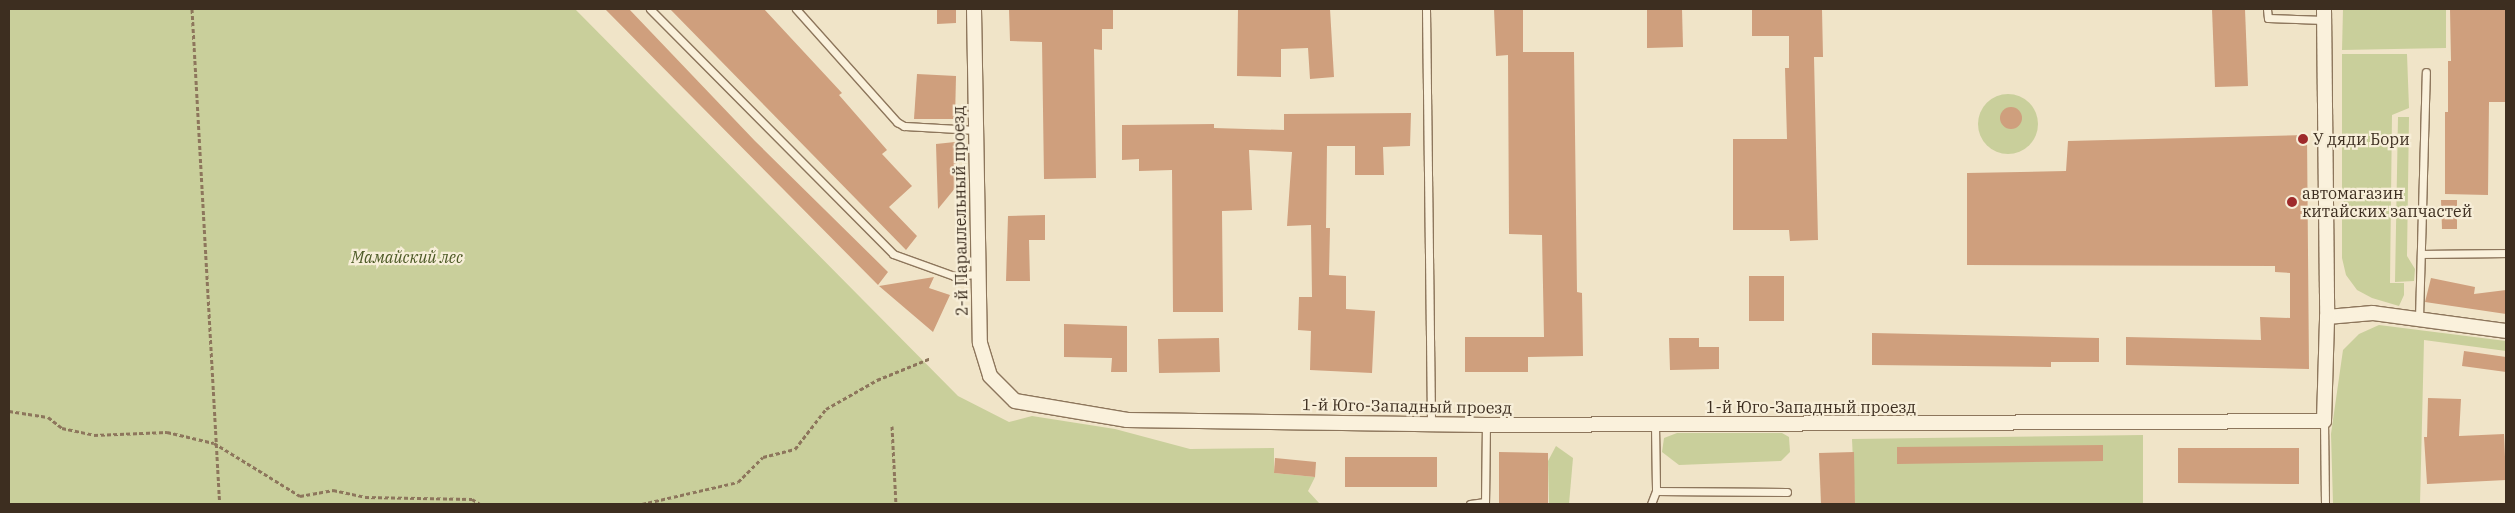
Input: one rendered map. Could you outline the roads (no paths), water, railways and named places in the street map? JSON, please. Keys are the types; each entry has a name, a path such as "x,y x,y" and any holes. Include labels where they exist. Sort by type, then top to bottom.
{"street":[{"name":"2-й Параллельный проезд","path":"974,9 980,343 990,376 1015,401"},
{"path":"2324,15 2327,317 2324,421"},
{"path":"2327,317 2373,313 2506,330"},
{"name":"1-й Юго-Западный проезд","path":"1015,401 1127,420 1431,425 2324,421"}],"lane":[{"path":"650,9 893,254 954,276 979,274"},
{"path":"796,9 897,122 904,126 976,130"},
{"path":"1426,9 1431,425"},
{"path":"2267,9 2268,18 2324,15"},
{"path":"2419,318 2426,72"},
{"path":"2422,254 2506,254"},
{"path":"2324,421 2325,504"},
{"path":"1470,504 1485,503 1486,425"},
{"path":"1650,504 1656,491 1655,425"},
{"path":"1656,491 1787,492"}],"place":[{"name":"У дяди Бори","path":"2303,139"},
{"name":"автомагазин китайских запчастей","path":"2292,202"}],"park label":[{"name":"Мамайский лес","path":"407,257"}]}
